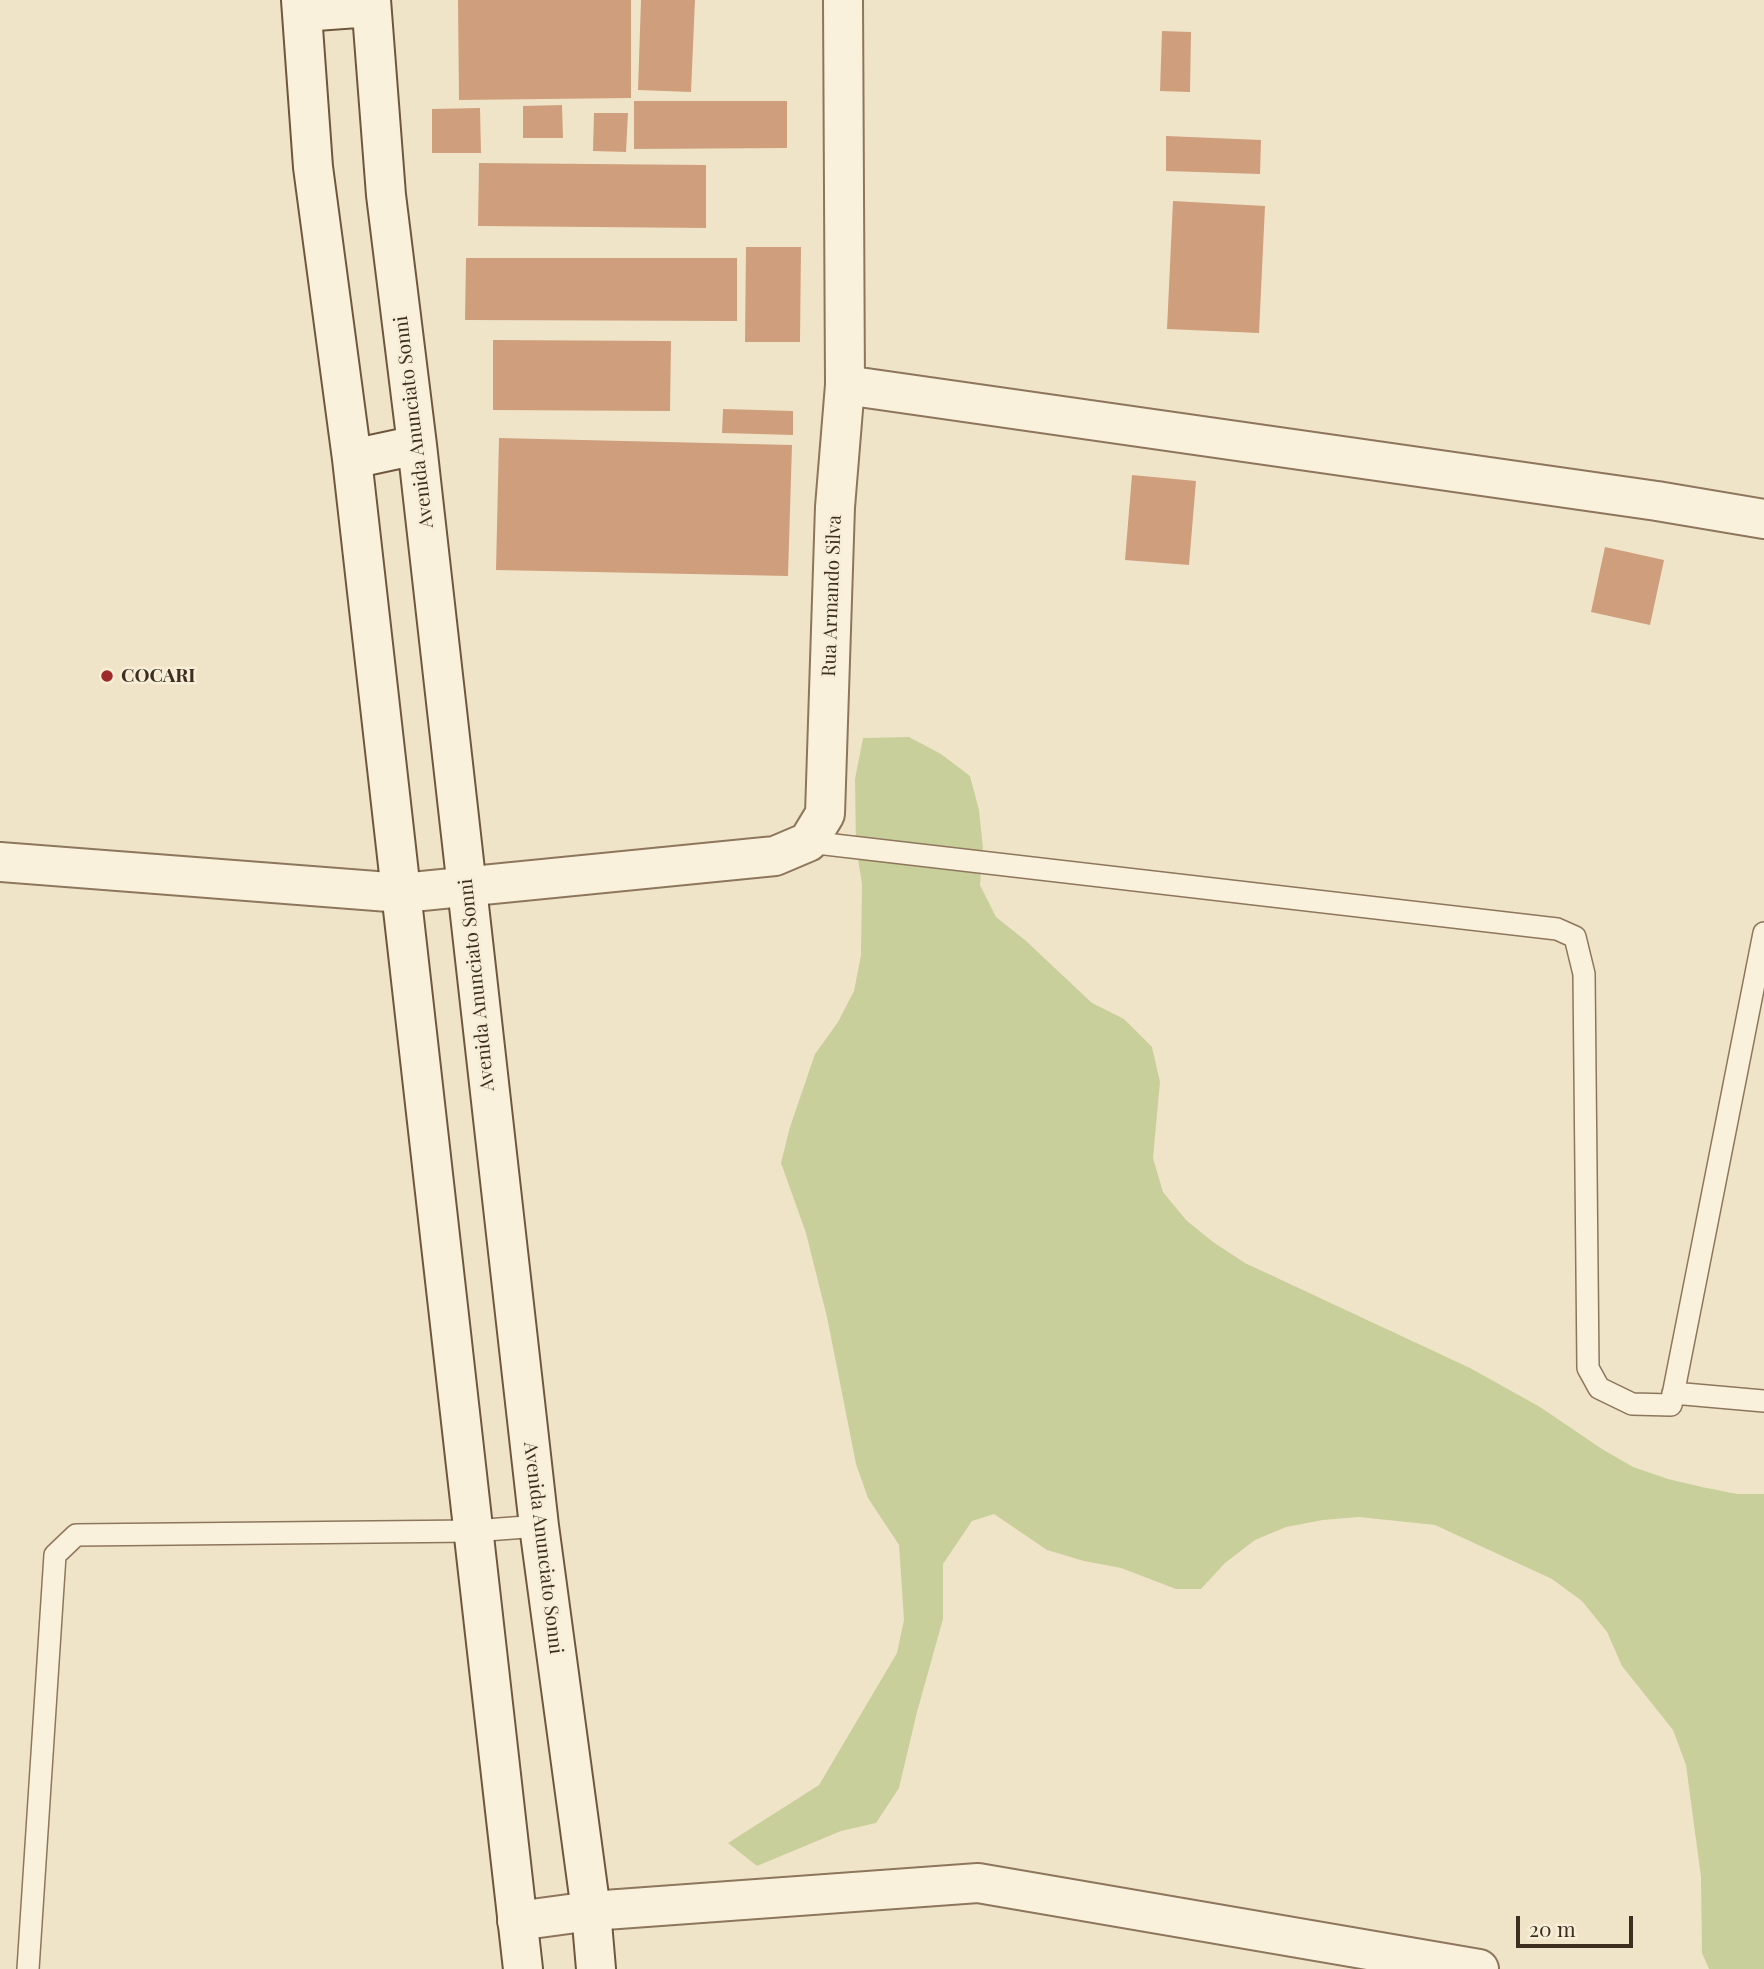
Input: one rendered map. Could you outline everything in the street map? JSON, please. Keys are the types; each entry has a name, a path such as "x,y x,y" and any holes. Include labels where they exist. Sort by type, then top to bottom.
{"street":[{"name":"Rua Armando Silva","path":"808,842 825,814 835,507 845,385 843,0"},
{"path":"371,3 302,6 313,167 352,458 523,1969"},
{"name":"Avenida Anunciato Sonni","path":"371,3 386,195 417,445 539,1526 591,1911 596,1969"},
{"path":"845,385 1657,501 1764,519"},
{"path":"352,458 417,445"},
{"path":"0,862 402,893 775,856 808,842"},
{"path":"517,1921 591,1911 978,1883 1479,1969"}],"lane":[{"path":"808,842 1557,929 1574,937 1584,974 1588,1368 1599,1388 1633,1404 1671,1405 1764,933"},
{"path":"1673,1394 1764,1401"},
{"path":"28,1969 55,1555 76,1535 473,1531 539,1526"}],"green space":[{"path":"909,737 941,754 970,776 979,810 983,848 980,885 996,917 1025,940 1092,1003 1124,1019 1152,1047 1160,1082 1153,1158 1163,1192 1186,1220 1245,1263 1470,1368 1540,1407 1633,1467 1702,1487 1737,1494 1764,1494 1764,1969 1709,1969 1702,1953 1701,1877 1686,1765 1673,1730 1622,1666 1607,1632 1582,1601 1552,1579 1435,1525 1359,1517 1286,1527 1255,1540 1225,1563 1201,1589 1176,1589 1121,1568 1047,1550 994,1514 972,1521 943,1564 943,1619 899,1788 876,1823 841,1831 757,1866 728,1843 819,1785 897,1653 904,1620 899,1545 868,1498 856,1464 827,1317 806,1233 781,1163 790,1127 815,1054 838,1022 854,991 861,955 862,884 856,847 855,779 863,738"}],"building":[{"path":"458,0 631,0 631,98 459,100"},
{"path":"641,0 695,0 691,92 638,90"},
{"path":"1162,31 1191,32 1190,92 1160,91"},
{"path":"634,101 787,101 787,148 634,149"},
{"path":"562,105 563,138 523,138 523,106"},
{"path":"480,108 481,153 432,153 432,109"},
{"path":"594,113 628,113 626,152 593,151"},
{"path":"1166,136 1261,140 1260,174 1166,171"},
{"path":"479,163 706,165 706,228 478,226"},
{"path":"1173,201 1265,206 1259,333 1167,329"},
{"path":"746,247 801,247 800,342 745,342"},
{"path":"466,258 737,258 737,321 465,320"},
{"path":"493,340 671,341 670,411 493,410"},
{"path":"723,409 793,411 793,435 722,433"},
{"path":"499,438 792,445 788,576 496,570"},
{"path":"1132,475 1196,481 1189,565 1125,560"},
{"path":"1605,547 1664,560 1650,625 1591,612"}],"place":[{"name":"COCARI","path":"107,676"}]}
